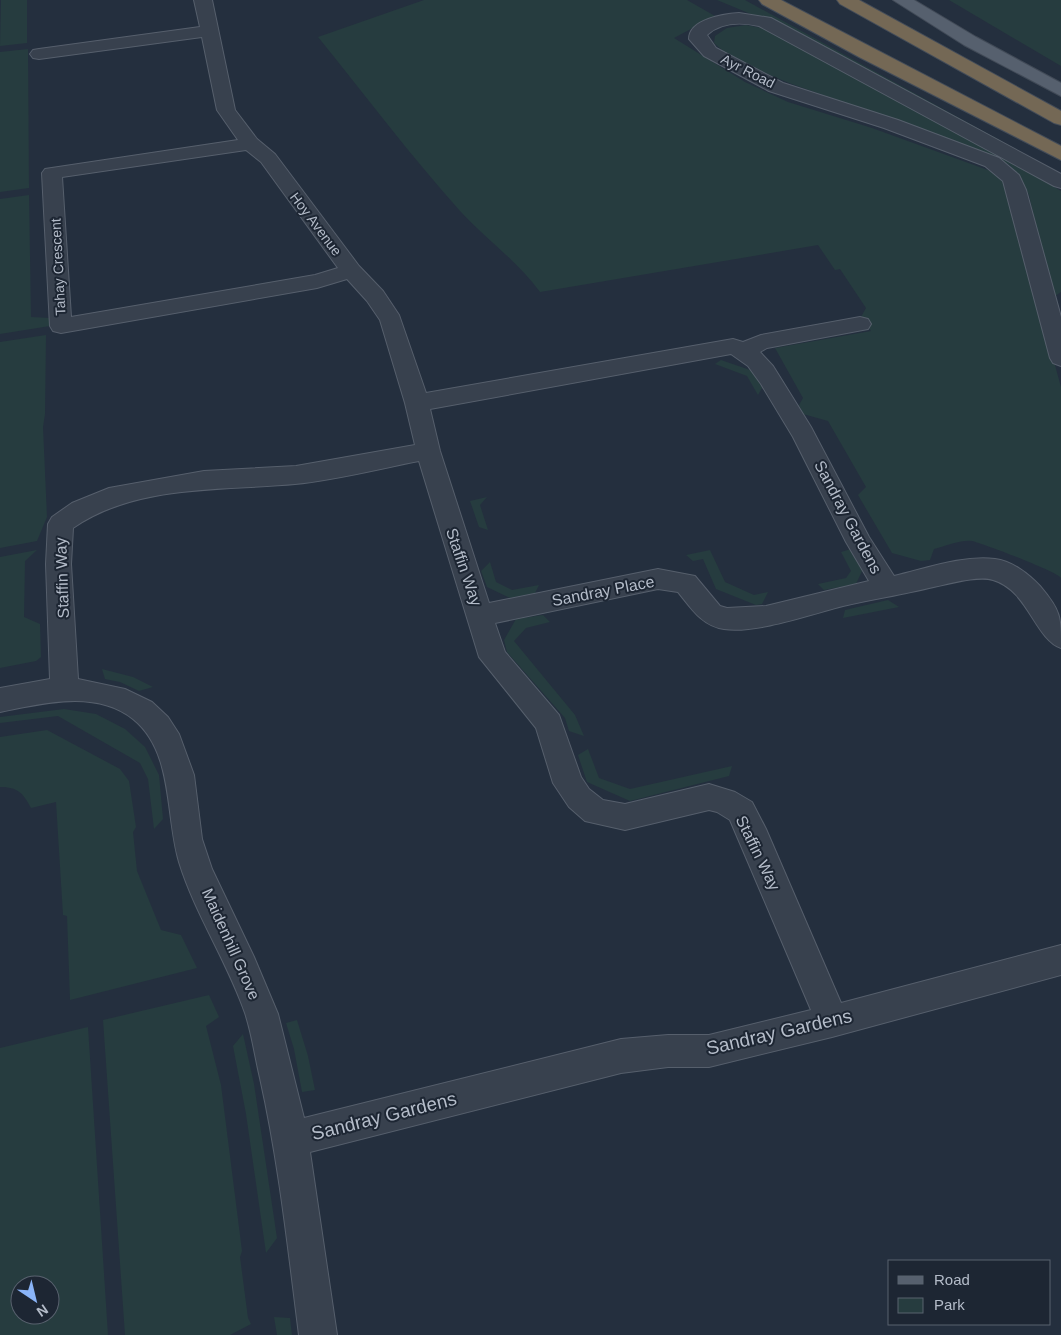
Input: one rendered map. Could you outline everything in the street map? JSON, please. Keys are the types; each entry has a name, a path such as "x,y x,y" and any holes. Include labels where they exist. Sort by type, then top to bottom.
{"highway":[{"path":"768,0 865,53 1061,154"},
{"path":"798,0 1061,150"},
{"path":"846,0 1061,119"},
{"path":"868,0 1061,106"}],"main road":[{"path":"902,0 970,41 1061,90"}],"street":[{"name":"Hoy Avenue","path":"203,0 226,110 250,143 268,158 351,271 375,296 391,320 417,403 428,451"},
{"name":"Ayr Road","path":"1061,182 765,22 731,19 710,25 698,34 698,39 710,52 776,87 939,141 1004,170 1012,179 1016,190 1061,358"},
{"path":"39,54 209,31"},
{"name":"Tahay Crescent","path":"250,143 52,173 61,326 317,281 351,271"},
{"path":"417,403 733,346 745,350 762,342 860,324"},
{"name":"Sandray Gardens","path":"745,350 760,364 792,421 803,434 859,542 887,588 962,571 995,569 1019,581 1037,601 1061,637"},
{"name":"Staffin Way","path":"64,688 66,662 58,544 61,524 81,510 109,497 204,480 296,475 428,451 493,657 549,723 568,783 579,798 596,812 625,817 685,801 709,797 725,801 740,811 751,829 832,1021"},
{"name":"Sandray Place","path":"481,615 658,579 686,583 712,613 725,620 766,616 846,595 887,588"},
{"name":"Maidenhill Grove","path":"0,700 64,688 125,701 142,710 158,725 169,743 179,775 190,847 197,871 243,968 262,1014 291,1139 318,1335"},
{"name":"Sandray Gardens","path":"291,1139 621,1056 668,1051 709,1051 832,1021 1061,960"}],"green space":[{"path":"1,0 27,0 27,43 0,46"},
{"path":"424,0 687,0 715,16 674,38 745,82 788,102 872,128 996,173 1005,183 1061,387 1061,578 1034,564 972,541 958,542 934,549 930,560 921,561 892,553 858,495 866,487 828,421 803,414 799,405 803,398 775,348 871,331 861,317 866,308 840,269 835,270 818,245 540,292 521,270 441,190 318,37"},
{"path":"717,0 745,0 1061,174 775,24"},
{"path":"949,0 1061,0 1061,66"},
{"path":"746,25 772,30 1005,156 1061,191 1061,292 1052,298 1029,195 1010,165 962,144 789,83 732,59 714,43 715,36 727,28"},
{"path":"28,49 29,188 0,192 0,52"},
{"path":"29,195 31,317 50,318 50,326 0,334 0,199"},
{"path":"46,335 45,414 43,427 47,517 37,541 0,548 0,342"},
{"path":"721,360 753,371 762,388 758,395 747,376 715,364"},
{"path":"487,497 480,505 488,530 479,527 470,501"},
{"path":"851,549 862,571 856,584 824,590 818,584 846,578 851,571 841,552"},
{"path":"37,550 25,561 24,617 40,624 41,657 36,661 0,668 0,557"},
{"path":"710,550 725,582 754,595 768,592 762,604 756,605 716,589 703,559 693,561 686,555"},
{"path":"490,562 496,582 512,590 539,585 535,593 510,598 487,587 481,571"},
{"path":"888,600 899,607 843,618 845,610"},
{"path":"543,615 550,622 526,628 514,641 575,715 584,736 569,731 565,718 507,652 504,640 516,619"},
{"path":"102,669 133,677 153,687 139,691 120,682 105,679"},
{"path":"64,709 96,714 125,729 145,747 159,775 163,819 154,829 148,779 140,763 58,716 0,723 0,717"},
{"path":"47,730 120,769 129,781 136,827 133,832 137,871 161,930 181,935 197,968 70,1000 67,916 63,915 56,802 31,808 19,792 11,788 0,787 0,737"},
{"path":"588,749 599,778 630,789 732,766 729,776 630,801 587,782 578,755"},
{"path":"209,995 219,1017 206,1026 221,1085 242,1251 240,1257 248,1318 251,1324 230,1335 125,1335 103,1020"},
{"path":"297,1020 308,1056 315,1090 302,1092 294,1049 286,1023"},
{"path":"88,1027 108,1335 0,1335 0,1048"},
{"path":"243,1034 254,1084 277,1238 266,1253 246,1114 233,1046"},
{"path":"274,1317 290,1318 292,1335 277,1335"}]}
